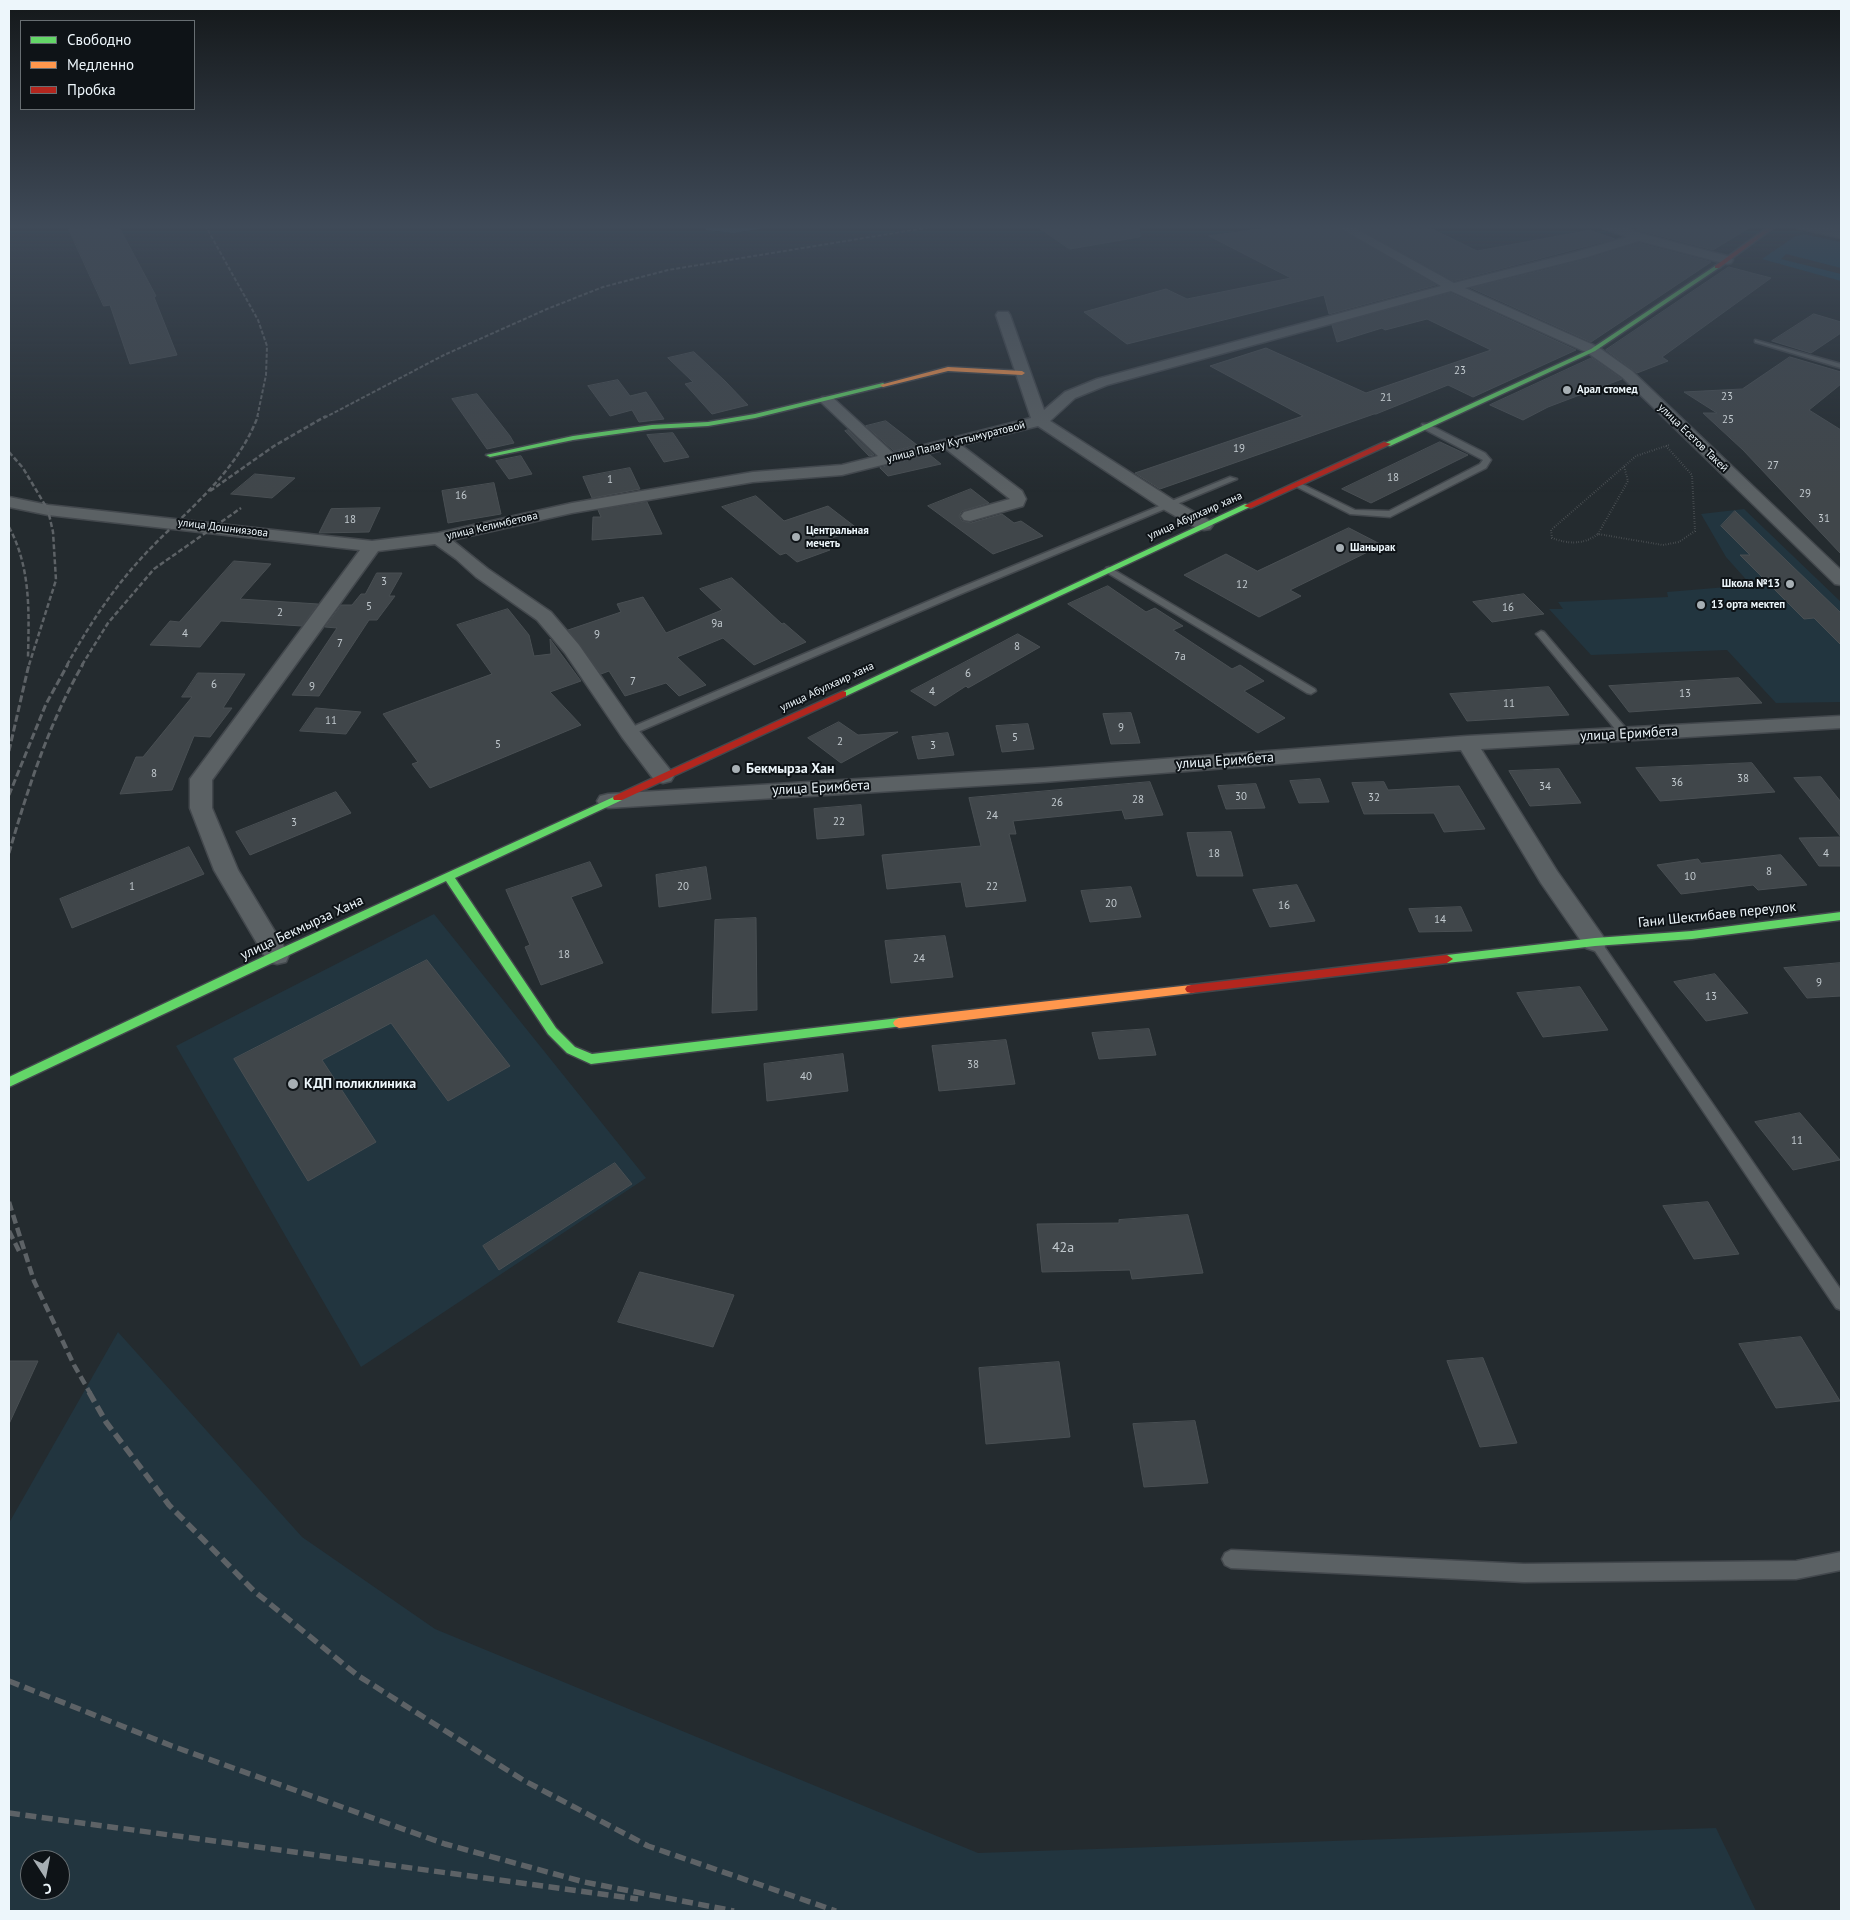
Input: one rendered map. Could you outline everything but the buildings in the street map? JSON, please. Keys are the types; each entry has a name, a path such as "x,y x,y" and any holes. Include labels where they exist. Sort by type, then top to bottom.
{"street":[{"path":"1002,315 1040,421 1169,506 1204,525"},
{"name":"улица Палау Куттымуратовой","path":"783,474 842,470 1040,421 1070,395 1102,382 1350,315"},
{"name":"улица Есетов Такей","path":"1514,315 1593,350 1627,374 1841,580"},
{"name":"улица Абулхаир хана","path":"608,801 1204,525 1297,485 1593,350 1646,315"},
{"path":"490,455 574,438 652,427 731,420 826,400 948,369 1022,373"},
{"path":"826,400 890,459"},
{"path":"949,444 1016,495 1018,499 1017,502 970,516"},
{"name":"улица Келимбетова","path":"438,538 572,508 783,474"},
{"name":"улица Дошниязова","path":"9,502 48,510 372,546 438,538"},
{"name":"улица Келимбетова","path":"438,538 544,616 572,649 629,732 663,776"},
{"path":"278,955 226,870 201,808 201,779 372,546"},
{"name":"улица Еримбета","path":"608,801 1044,775 1467,743 1841,722"},
{"path":"1467,743 1549,877 1595,942"},
{"name":"улица Бекмырза Хана","path":"9,1082 608,801"},
{"name":"Гани Шектибаев переулок","path":"448,876 552,1031 571,1050 591,1059 1595,942 1692,934 1841,916"}],"lane":[{"path":"1757,341 1841,366"},
{"path":"1297,485 1353,512 1390,514 1483,466 1486,460 1482,455 1425,426"},
{"path":"629,732 960,591 1233,479"},
{"path":"1110,570 1311,691"},
{"path":"949,584 960,591"},
{"path":"1541,634 1625,734"},
{"path":"1595,942 1841,1302"},
{"path":"1231,1559 1524,1573 1796,1570 1841,1561"}],"path":[{"path":"1624,466 1628,481 1598,534 1592,540 1562,543 1552,538 1551,530 1624,466 1636,456 1675,444"},
{"path":"1598,534 1663,545 1680,542 1695,531 1692,474 1666,446"}],"shaded area":[{"name":"13 орта мектеп","path":"1744,509 1841,602 1841,702 1776,703 1727,650 1591,655 1549,609 1563,609 1558,602 1668,597 1667,592 1751,585 1726,557 1701,514"},
{"path":"434,914 646,1178 361,1367 176,1046"},
{"path":"118,1332 302,1537 435,1629 978,1853 1716,1828 1756,1911 9,1911 9,1523"}],"railway":[{"path":"255,315 267,346 266,375 257,418"},
{"path":"324,418 444,355 534,315"},
{"path":"67,665 93,621 123,579 224,473 249,437 258,416"},
{"path":"210,491 274,446 326,416"},
{"path":"9,452 23,468 48,510 53,532 56,580 29,665"},
{"path":"82,665 108,623 154,569 241,508"},
{"path":"9,527 25,574 29,623 28,657"},
{"path":"9,751 29,664"},
{"path":"9,795 46,704 68,664"},
{"path":"9,853 40,756 60,709 83,664"},
{"path":"9,1202 34,1281 74,1365 90,1393"},
{"path":"9,1231 19,1251"},
{"path":"89,1392 106,1422 169,1505 254,1591 357,1675 523,1780 648,1846 836,1911"},
{"path":"9,1681 172,1746 445,1844 584,1882 734,1911"},
{"path":"9,1813 638,1899"}],"traffic: fast":[{"path":"1387,444 1593,350 1646,315"},
{"path":"490,455 573,438 652,427 708,424 755,416 883,385"},
{"path":"843,694 1248,506"},
{"path":"9,1082 277,955 618,798"},
{"path":"448,876 552,1031 571,1050 591,1059 899,1023"},
{"path":"1447,959 1595,942 1692,935 1841,916"}],"traffic: slow":[{"path":"883,385 948,369 1022,373"},
{"path":"899,1023 1191,989"}],"traffic: jam":[{"path":"1248,506 1387,444"},
{"path":"618,798 843,694"},
{"path":"1191,989 1447,959"}],"place":[{"name":"Арал стомед","path":"1567,390"},
{"name":"Центральная мечеть","path":"796,537"},
{"name":"Шанырак","path":"1340,548"},
{"name":"Школа №13","path":"1790,584"},
{"name":"13 орта мектеп","path":"1701,605"},
{"name":"Бекмырза Хан","path":"736,769"},
{"name":"КДП поликлиника","path":"293,1084"}]}
